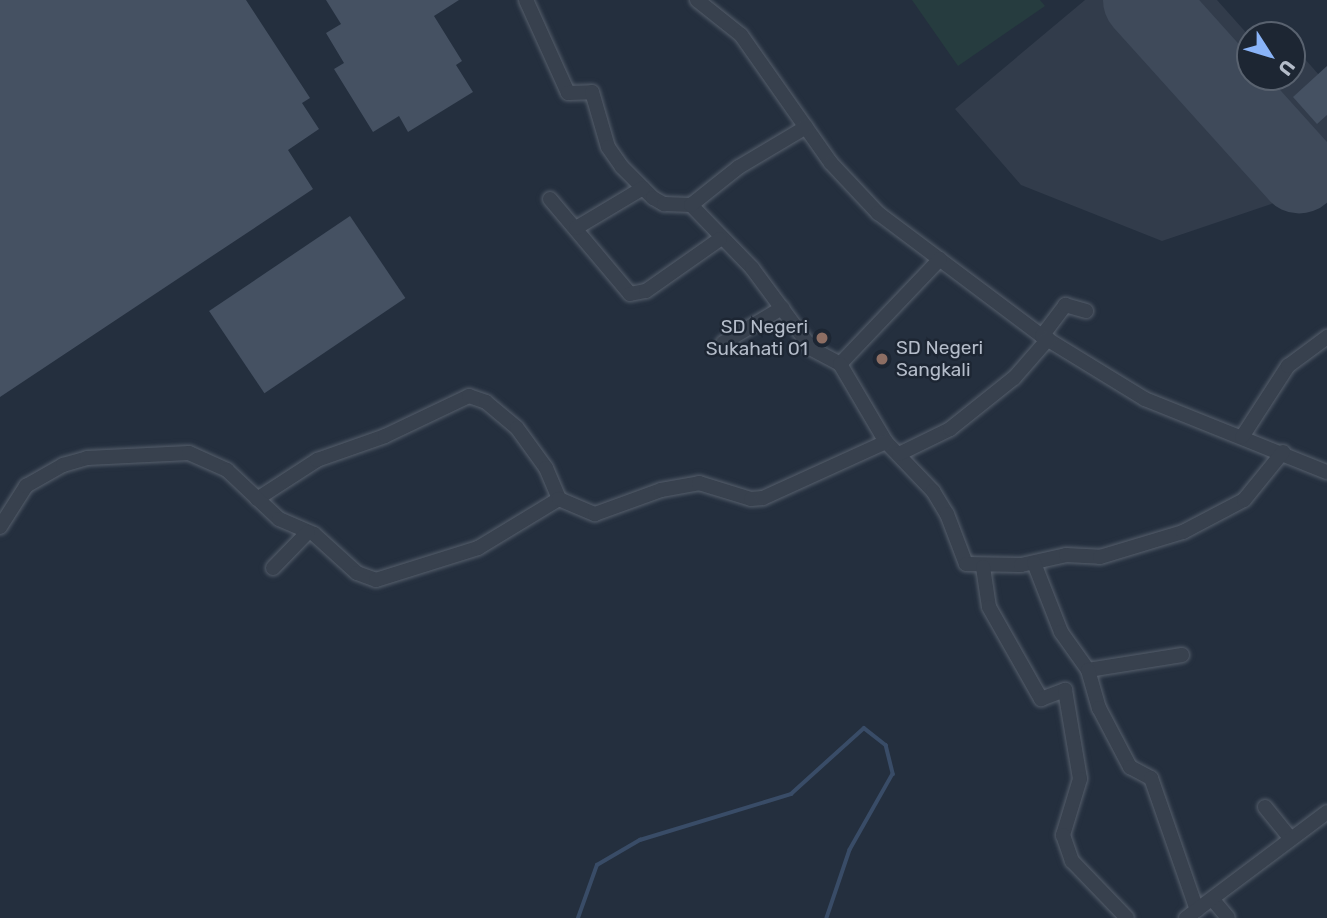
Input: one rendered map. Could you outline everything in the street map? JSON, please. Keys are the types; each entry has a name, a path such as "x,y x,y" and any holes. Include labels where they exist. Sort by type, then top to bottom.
{"street":[{"path":"526,0 534,27 542,35 568,93 590,89 608,147 643,188 664,204 691,205 739,167 806,127"},
{"path":"697,0 741,35 843,177 878,214 1045,337 1146,398 1327,472"},
{"path":"576,228 643,188"},
{"path":"550,199 624,288 638,295 720,239"},
{"path":"691,205 720,239 752,268 812,349 840,364 886,442 899,454 947,514 962,560 983,567 1034,563 1066,555 1108,555 1203,523 1244,500 1283,452"},
{"path":"840,364 940,259"},
{"path":"899,454 950,429 1014,378 1045,337 1065,304 1086,311"},
{"path":"723,343 782,308"},
{"path":"1242,437 1288,366 1327,337"},
{"path":"257,499 317,460 385,436 469,396 485,402 517,428 546,468 559,499 595,514 651,494 699,483 751,499 763,498 886,442"},
{"path":"0,527 26,486 62,465 87,458 189,453 227,470 287,524 307,532 356,573 376,580 478,548 559,499"},
{"path":"274,568 307,532"},
{"path":"1034,563 1061,632 1088,670 1099,708 1130,767 1151,778 1192,914 1327,812"},
{"path":"983,567 989,607 1041,699 1065,690 1080,779 1063,835 1072,860 1127,918"},
{"path":"1088,670 1182,655"},
{"path":"1265,807 1291,839"},
{"path":"1213,900 1228,918"}],"shaded area":[{"path":"1085,0 1217,0 1236,21 1236,91 1306,91 1306,60 1327,84 1327,185 1162,241 1021,185 955,109"}],"green space":[{"path":"912,0 1040,0 1045,6 958,66"}],"building":[{"path":"0,0 246,0 310,98 302,103 319,129 288,150 313,189 0,397"},
{"path":"326,0 459,0 434,16 462,61 456,65 473,92 408,132 399,116 373,132 334,69 344,63 326,33 341,24"},
{"path":"1327,66 1327,115 1317,124 1293,97 1300,91 1306,91 1306,85"},
{"path":"350,216 405,298 264,393 209,311"}],"waterway":[{"path":"578,918 597,865 640,840 791,794 864,728 886,745 893,774 850,850 827,918"}],"runway":[{"path":"1144,0 1299,172"}],"place":[{"name":"SD Negeri Sukahati 01","path":"822,338"},
{"name":"SD Negeri Sangkali","path":"882,359"}]}
